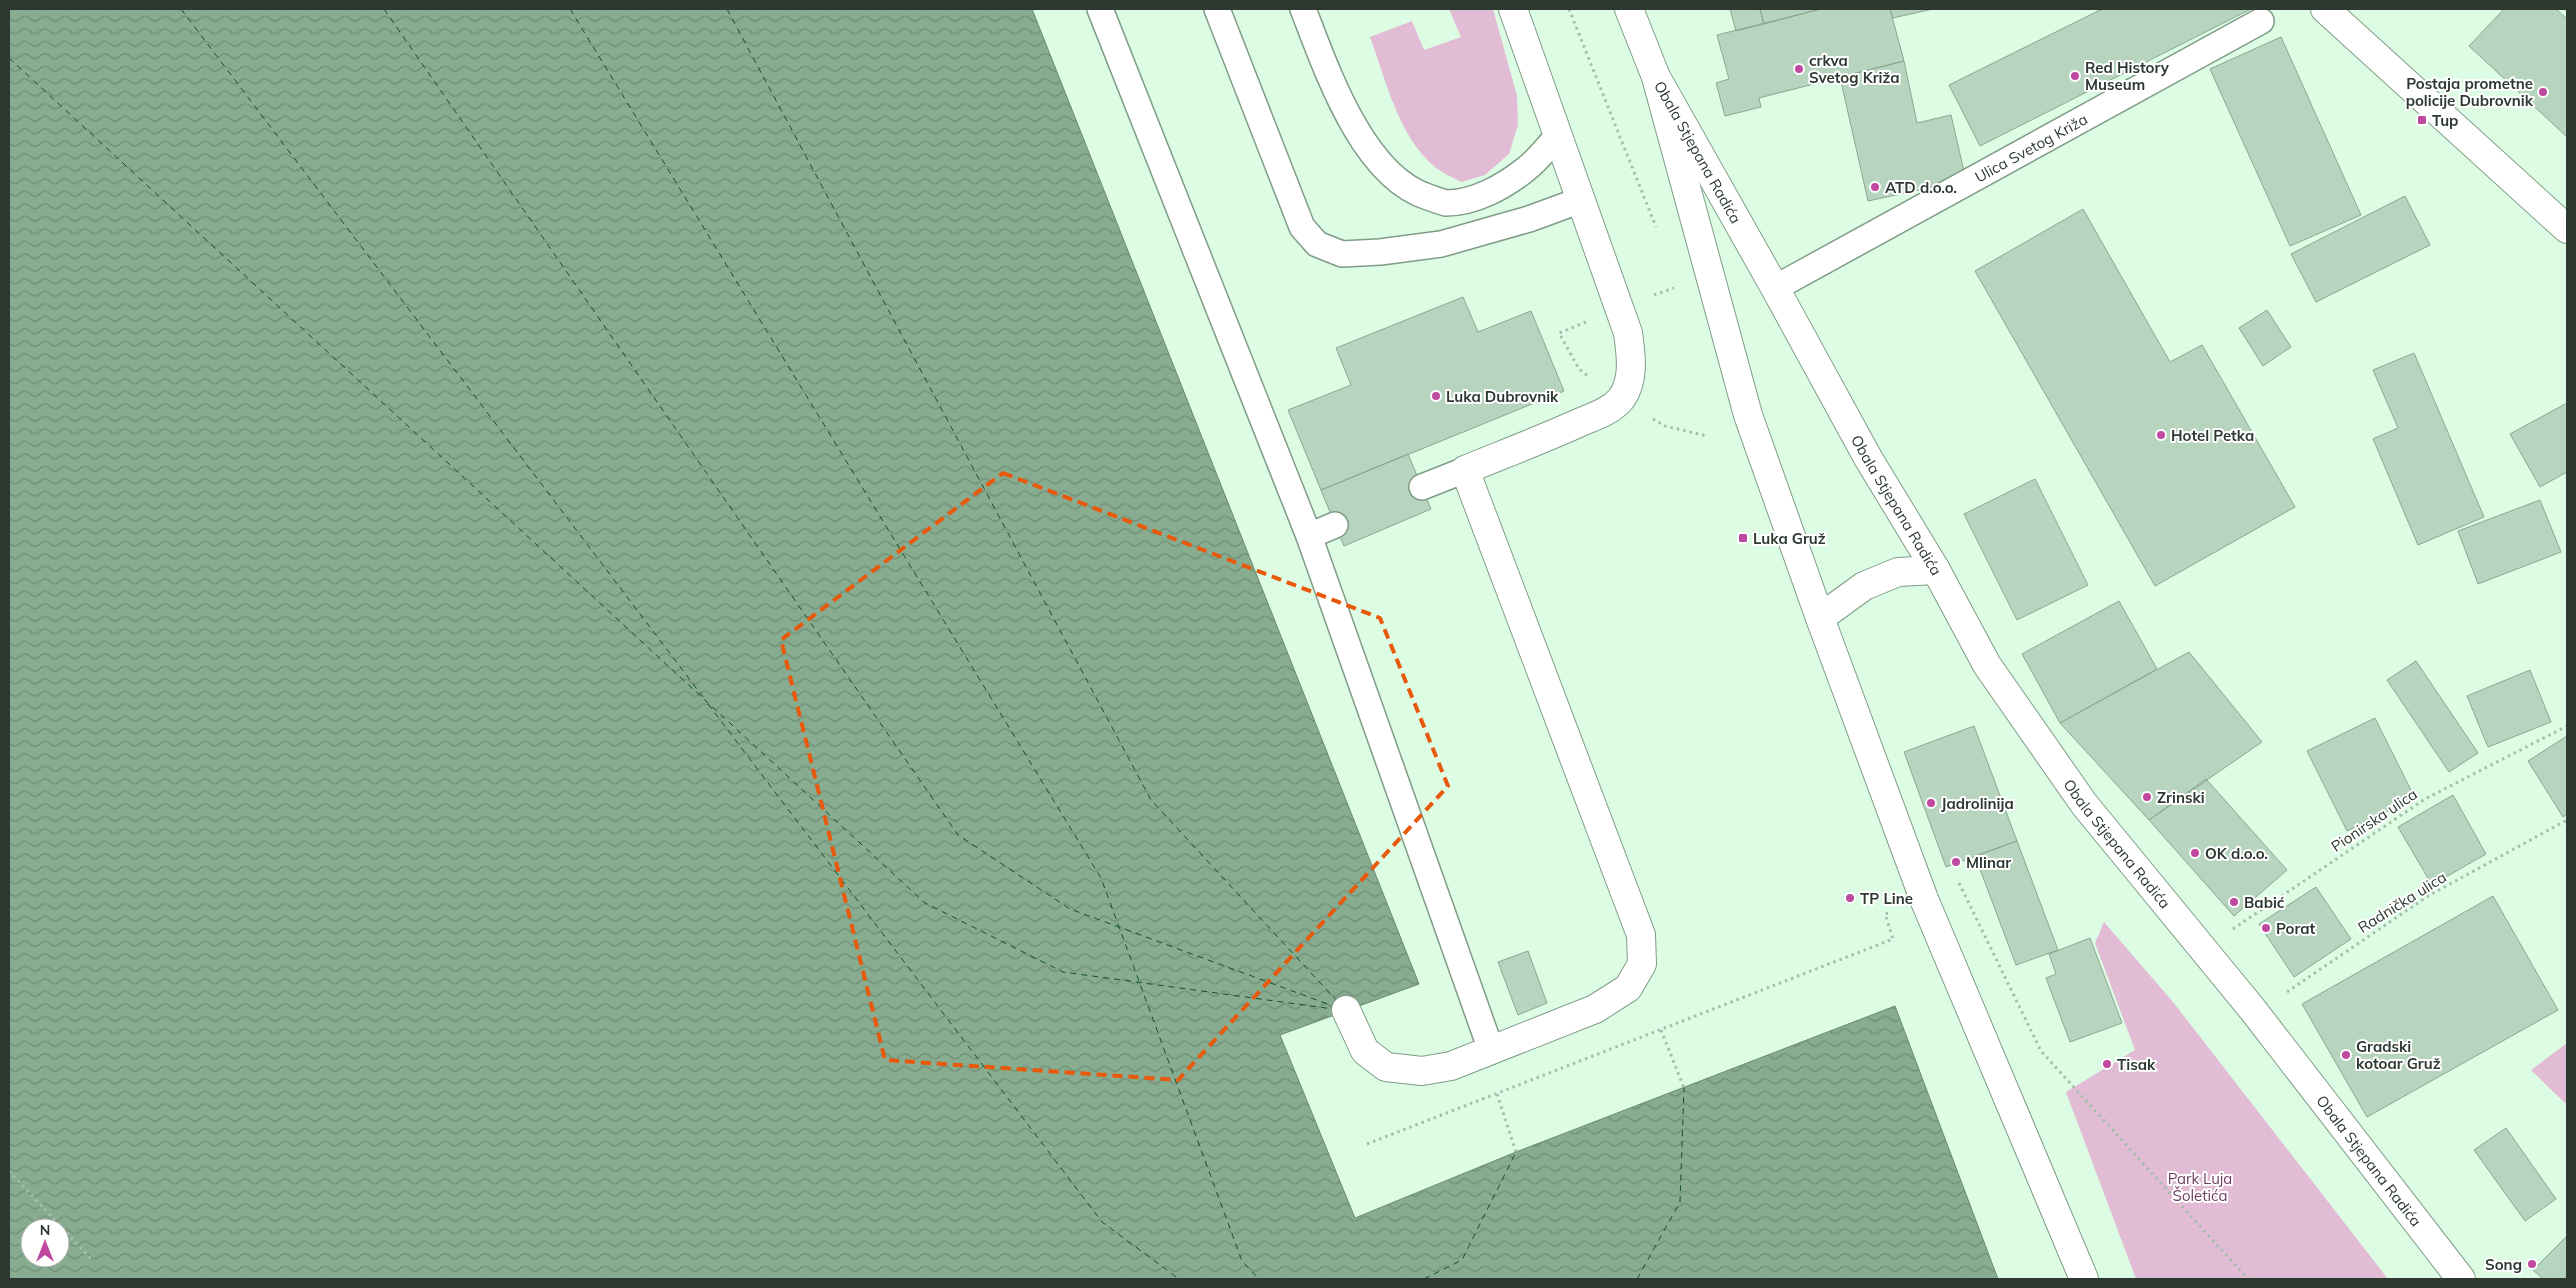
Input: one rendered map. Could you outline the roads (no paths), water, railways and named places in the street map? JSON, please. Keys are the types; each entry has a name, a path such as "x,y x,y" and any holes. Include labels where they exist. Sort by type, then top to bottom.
{"main road":[{"path":"1346,1010 1365,1051 1386,1067 1422,1071 1451,1066 1595,1009 1628,988 1642,964 1642,935 1465,470 1550,436 1611,408 1621,399 1630,381 1631,357 1628,333 1513,9"},
{"path":"1629,9 1656,77"},
{"path":"2334,11 2567,229"},
{"name":"Obala Stjepana Radića","path":"1656,77 1868,458 1936,570 1987,665 2084,804 2253,1010 2461,1279"},
{"name":"Obala Stjepana Radića","path":"1656,77 1748,415 1820,618 1924,899 2084,1279"},
{"path":"1820,618 1864,586 1898,572 1936,570"}],"lane":[{"path":"1100,9 1309,536 1491,1050"},
{"path":"1217,9 1302,227 1317,244 1342,254 1380,252 1441,244 1529,219 1581,200"},
{"path":"1303,9 1321,56 1361,140 1388,172 1418,194 1445,203 1471,199 1497,188 1527,168 1558,136"},
{"name":"Ulica Svetog Križa","path":"1775,288 2261,21"},
{"path":"1422,487 1465,470"},
{"path":"1309,536 1335,525"}],"water":[{"path":"9,9 1032,9 1419,984 1280,1035 1355,1218 1516,1152 1895,1006 1998,1279 9,1279"}],"place":[{"name":"crkva Svetog Križa","path":"1799,69"},
{"name":"Red History Museum","path":"2075,76"},
{"name":"Postaja prometne policije Dubrovnik","path":"2543,92"},
{"name":"Tup","path":"2422,120"},
{"name":"ATD d.o.o.","path":"1875,187"},
{"name":"Luka Dubrovnik","path":"1436,396"},
{"name":"Hotel Petka","path":"2161,435"},
{"name":"Luka Gruž","path":"1743,538"},
{"name":"Zrinski","path":"2147,797"},
{"name":"Jadrolinija","path":"1931,803"},
{"name":"OK d.o.o.","path":"2195,853"},
{"name":"Mlinar","path":"1956,862"},
{"name":"TP Line","path":"1850,898"},
{"name":"Babić","path":"2234,902"},
{"name":"Porat","path":"2266,928"},
{"name":"Gradski kotoar Gruž","path":"2346,1055"},
{"name":"Tisak","path":"2107,1064"},
{"name":"Song","path":"2532,1264"}],"park label":[{"name":"Park Luja Šoletića","path":"2200,1186"}]}
